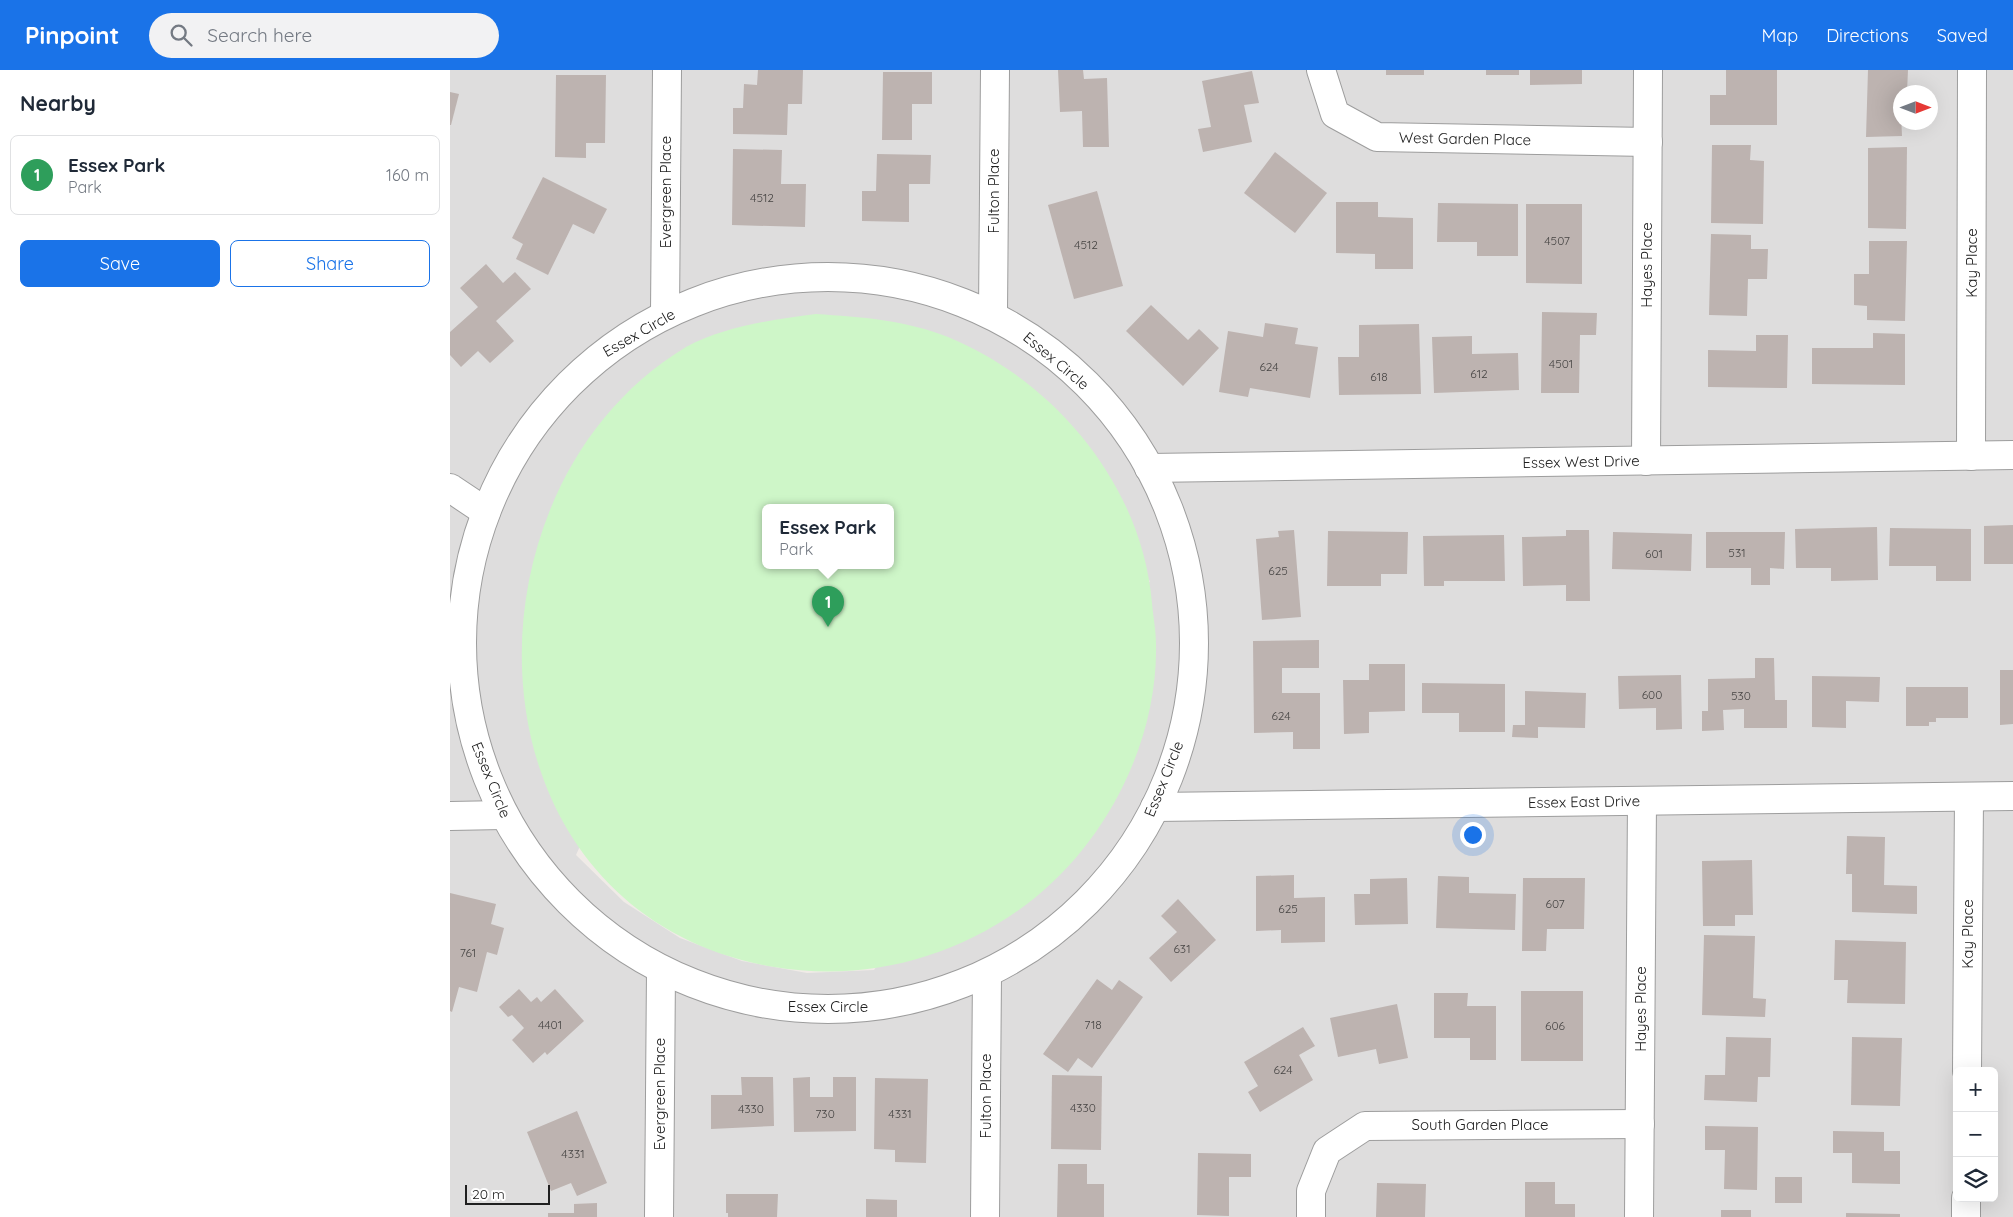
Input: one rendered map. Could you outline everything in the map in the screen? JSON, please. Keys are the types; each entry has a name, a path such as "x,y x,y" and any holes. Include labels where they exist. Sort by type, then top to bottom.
{"street":[{"name":"Evergreen Place","path":"665,314 667,70"},
{"name":"Fulton Place","path":"993,313 995,70"},
{"name":"West Garden Place","path":"1321,70 1335,114 1377,137 1648,142"},
{"name":"Hayes Place","path":"1646,461 1648,70"},
{"name":"Kay Place","path":"1971,456 1972,70"},
{"name":"Essex Circle","path":"826,276 909,285 993,313 1036,342 1079,376 1116,418 1149,468 1175,530 1190,598 1192,669 1181,738 1155,807 1125,857 1086,904 1039,943 987,974 924,998 857,1010 790,1009 724,996 661,971 598,930 545,877 503,815 472,734 461,648 470,561 486,512 500,479 543,413 598,357 665,314 744,286 826,276"},
{"name":"Essex West Drive","path":"1149,468 2013,455"},
{"path":"450,488 486,512"},
{"name":"Essex East Drive","path":"1155,807 2013,796"},
{"name":"Kay Place","path":"1967,1067 1969,797"},
{"name":"Hayes Place","path":"1639,1217 1642,801"},
{"path":"450,816 503,815"},
{"name":"Evergreen Place","path":"659,1217 661,971"},
{"name":"Fulton Place","path":"985,1217 987,974"},
{"name":"South Garden Place","path":"1311,1217 1312,1191 1327,1151 1365,1126 1640,1124"},
{"path":"1966,1202 1966,1217"}],"shaded area":[{"path":"450,70 2013,70 2013,1217 450,1217","holes":["816,314 1150,581 874,970 807,973 742,961 680,938 624,902 576,855"]}],"green space":[{"path":"816,314 883,320 932,331 987,356 1024,381 1057,409 1086,442 1111,479 1131,518 1145,559 1156,639 1154,681 1148,718 1137,754 1122,789 1103,822 1055,880 1027,904 999,923 969,939 939,952 907,962 841,971 808,971 774,967 670,931 594,867 546,785 523,690 527,591 556,496 609,412 686,347 733,329"}],"building":[{"path":"758,70 803,70 802,104 788,104 787,135 733,134 733,108 743,108 744,84 757,85"},
{"path":"1058,70 1083,70 1084,79 1107,78 1109,147 1083,147 1082,111 1060,112"},
{"path":"1386,70 1424,70 1424,75 1386,75"},
{"path":"1486,70 1519,70 1519,75 1486,75"},
{"path":"1530,70 1582,70 1582,84 1530,85"},
{"path":"1726,70 1777,70 1777,125 1710,125 1710,95 1726,95"},
{"path":"1868,70 1908,70 1907,85 1893,85 1893,130 1902,130 1902,136 1866,137"},
{"path":"1252,71 1259,103 1244,105 1252,142 1203,152 1198,129 1211,127 1202,81"},
{"path":"883,72 932,72 932,104 912,104 912,140 882,140"},
{"path":"556,75 606,75 605,143 586,143 586,158 555,157"},
{"path":"450,92 459,94 451,125 450,125"},
{"path":"1712,145 1751,145 1750,160 1764,161 1763,224 1711,223"},
{"path":"1907,147 1906,229 1868,228 1868,148"},
{"path":"733,149 782,150 781,184 806,184 805,227 732,225"},
{"path":"1275,152 1327,193 1295,233 1244,193"},
{"path":"877,154 931,155 930,184 909,184 909,222 862,221 862,191 876,191"},
{"path":"543,177 607,209 594,234 573,224 548,275 516,259 523,244 512,238"},
{"path":"1097,191 1123,286 1074,299 1048,205"},
{"path":"1336,202 1378,202 1378,217 1413,218 1413,269 1375,269 1375,254 1336,253"},
{"path":"1438,203 1518,204 1518,256 1477,256 1477,242 1437,242"},
{"path":"1526,204 1582,204 1582,284 1526,283"},
{"path":"1711,234 1751,235 1751,249 1768,249 1767,279 1748,279 1747,316 1709,315"},
{"path":"1869,241 1907,241 1905,321 1867,320 1867,306 1854,305 1854,274 1869,274"},
{"path":"486,264 503,283 515,272 531,289 496,321 514,341 490,363 478,351 461,367 450,355 450,332 478,307 460,288"},
{"path":"1151,305 1188,340 1199,329 1219,348 1183,386 1126,331"},
{"path":"1542,312 1597,313 1596,335 1580,335 1579,393 1541,393"},
{"path":"1265,323 1298,328 1295,344 1318,347 1310,398 1250,388 1248,397 1219,392 1228,331 1263,337"},
{"path":"1419,324 1421,394 1339,395 1338,357 1359,357 1359,325"},
{"path":"1873,333 1905,334 1905,385 1812,384 1812,348 1873,348"},
{"path":"1756,335 1788,335 1787,388 1708,387 1708,350 1756,351"},
{"path":"1472,336 1472,354 1518,353 1519,390 1434,393 1432,337"},
{"path":"2013,525 2013,564 1984,564 1984,526"},
{"path":"1877,527 1878,580 1831,581 1831,568 1796,568 1795,529"},
{"path":"1890,528 1971,529 1971,581 1936,581 1936,566 1889,566"},
{"path":"1294,530 1301,617 1262,620 1256,539 1279,537 1278,531"},
{"path":"1566,530 1589,530 1590,601 1566,601 1566,585 1523,586 1522,537 1566,536"},
{"path":"1328,531 1408,532 1407,574 1381,574 1381,586 1327,586"},
{"path":"1613,532 1692,534 1691,571 1612,569"},
{"path":"1706,532 1785,532 1784,569 1770,568 1770,585 1751,585 1751,568 1706,568"},
{"path":"1504,535 1505,581 1444,581 1444,586 1424,586 1423,536"},
{"path":"1319,640 1319,668 1282,668 1282,693 1320,693 1320,749 1293,749 1293,732 1254,733 1253,641"},
{"path":"1755,658 1774,658 1775,700 1787,700 1787,728 1744,728 1744,709 1723,710 1724,730 1702,731 1702,711 1708,711 1708,679 1755,678"},
{"path":"1369,664 1405,664 1405,711 1369,712 1369,733 1344,734 1343,680 1369,680"},
{"path":"2000,670 2013,670 2013,724 2000,725"},
{"path":"1681,675 1682,729 1656,730 1656,708 1619,709 1618,676"},
{"path":"1812,676 1880,677 1879,702 1846,701 1846,728 1812,727"},
{"path":"1422,683 1505,684 1505,732 1459,732 1459,713 1422,713"},
{"path":"1906,687 1968,687 1968,718 1936,718 1936,722 1929,722 1929,726 1906,726"},
{"path":"1525,691 1586,693 1585,728 1538,727 1538,738 1512,737 1513,725 1525,725"},
{"path":"1847,836 1885,837 1884,885 1917,886 1917,914 1852,912 1852,874 1846,874"},
{"path":"1752,860 1753,915 1735,915 1735,926 1703,926 1702,861"},
{"path":"1294,875 1294,898 1325,897 1325,942 1281,943 1281,930 1256,931 1256,876"},
{"path":"1438,876 1469,877 1469,893 1516,894 1515,930 1436,928"},
{"path":"1407,878 1408,924 1355,925 1354,894 1370,894 1370,879"},
{"path":"1523,878 1585,878 1584,929 1547,929 1546,951 1522,951"},
{"path":"450,893 496,904 491,924 504,928 497,955 487,952 477,992 459,987 452,1012 450,1011"},
{"path":"1178,899 1216,940 1171,982 1149,958 1177,932 1161,916"},
{"path":"1704,935 1755,936 1753,998 1766,999 1765,1017 1702,1015"},
{"path":"1835,940 1906,942 1905,1004 1847,1003 1848,980 1834,980"},
{"path":"1097,979 1112,990 1119,980 1143,997 1092,1068 1078,1058 1068,1072 1043,1054"},
{"path":"519,989 531,1002 537,997 541,1002 555,989 584,1021 547,1055 545,1052 533,1063 512,1040 524,1028 512,1015 508,1017 499,1007"},
{"path":"1521,991 1583,991 1583,1061 1521,1061"},
{"path":"1434,993 1468,993 1467,1006 1496,1006 1496,1060 1470,1060 1470,1038 1434,1038"},
{"path":"1397,1004 1408,1058 1379,1064 1376,1049 1338,1057 1330,1018"},
{"path":"1303,1027 1315,1046 1299,1055 1313,1080 1260,1112 1248,1092 1258,1086 1244,1062"},
{"path":"1726,1037 1771,1038 1770,1077 1758,1077 1757,1102 1704,1100 1705,1075 1725,1075"},
{"path":"1852,1037 1902,1038 1900,1106 1851,1105"},
{"path":"1052,1075 1102,1076 1101,1150 1051,1149"},
{"path":"741,1077 773,1077 774,1126 711,1129 711,1095 742,1095"},
{"path":"810,1077 810,1097 833,1097 833,1077 856,1077 856,1131 794,1132 793,1078"},
{"path":"875,1078 928,1079 926,1163 895,1162 895,1150 874,1149"},
{"path":"577,1111 607,1183 577,1196 571,1183 551,1191 527,1132"},
{"path":"1705,1126 1758,1127 1757,1190 1724,1189 1725,1150 1705,1150"},
{"path":"1833,1131 1884,1132 1884,1151 1900,1151 1900,1184 1852,1183 1852,1153 1833,1153"},
{"path":"1198,1153 1251,1154 1251,1177 1229,1177 1229,1216 1197,1215"},
{"path":"1058,1164 1087,1164 1087,1184 1104,1184 1104,1217 1057,1217"},
{"path":"1775,1177 1802,1177 1802,1203 1775,1203"},
{"path":"1525,1182 1555,1182 1555,1204 1575,1204 1575,1217 1525,1217"},
{"path":"1377,1183 1426,1184 1425,1217 1376,1217"},
{"path":"726,1194 778,1194 777,1217 728,1217 728,1213 726,1213"},
{"path":"866,1199 897,1200 897,1217 866,1217"},
{"path":"597,1203 597,1217 548,1217 548,1213 574,1213 574,1204"},
{"path":"1721,1210 1751,1210 1751,1217 1721,1217"},
{"path":"1846,1213 1900,1214 1900,1217 1846,1217"}],"place":[{"name":"Essex Park","path":"828,627"}]}
